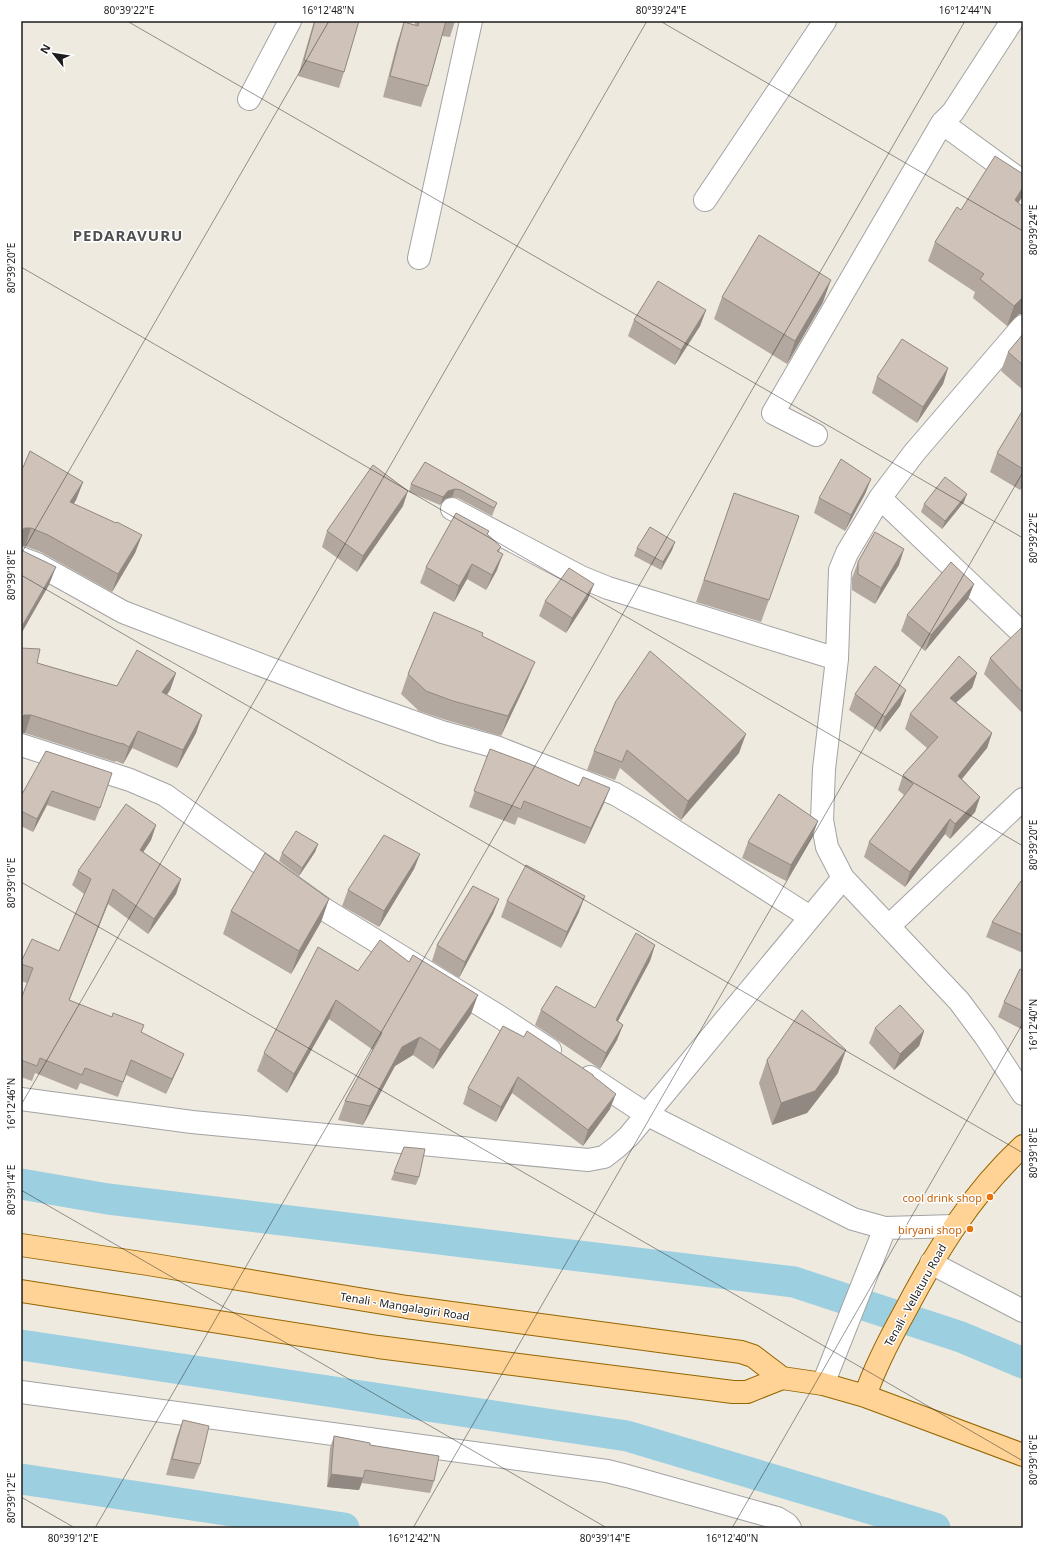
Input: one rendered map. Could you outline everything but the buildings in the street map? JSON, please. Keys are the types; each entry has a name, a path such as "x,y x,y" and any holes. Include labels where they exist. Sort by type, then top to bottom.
{"main road":[{"name":"Tenali - Vellaturu Road","path":"865,1396 873,1374 885,1349 926,1272 955,1226 992,1176 1023,1146"},
{"name":"Tenali - Mangalagiri Road","path":"21,1245 148,1264 407,1307 741,1352 754,1356 782,1378"},
{"path":"21,1291 378,1347 733,1392 747,1392 782,1378 823,1384 865,1396 1023,1455"}],"street":[{"path":"249,99 290,21"},
{"path":"419,258 472,21"},
{"path":"705,200 825,21"},
{"path":"816,435 773,413 942,123 953,112 1012,21"},
{"path":"942,123 1023,182"},
{"path":"1023,326 914,453 880,498 847,553 840,570 837,659 824,769 822,820 827,847 843,878 959,1001 986,1036 1023,1094"},
{"path":"880,498 1023,634"},
{"path":"452,508 582,577 608,588 837,659"},
{"path":"21,558 37,564 122,612 352,700 442,732 496,747 615,794 810,917"},
{"path":"21,744 130,780 165,795 327,911 500,1017 646,1114 853,1220 885,1228 955,1226"},
{"path":"889,926 1023,799"},
{"path":"21,1099 192,1122 588,1160 604,1157 629,1136 843,878"},
{"path":"823,1384 838,1343 885,1228"},
{"path":"926,1272 1023,1311"},
{"path":"21,1392 607,1471 777,1518 787,1524 790,1528"}],"waterway":[{"path":"21,1184 108,1199 794,1282 961,1337 1023,1363"},
{"path":"21,1345 627,1436 935,1528"},
{"path":"21,1479 344,1528"}],"place":[{"name":"cool drink shop","path":"990,1197"},
{"name":"biryani shop","path":"970,1229"}],"district":[{"name":"PEDARAVURU","path":"128,235"}]}
